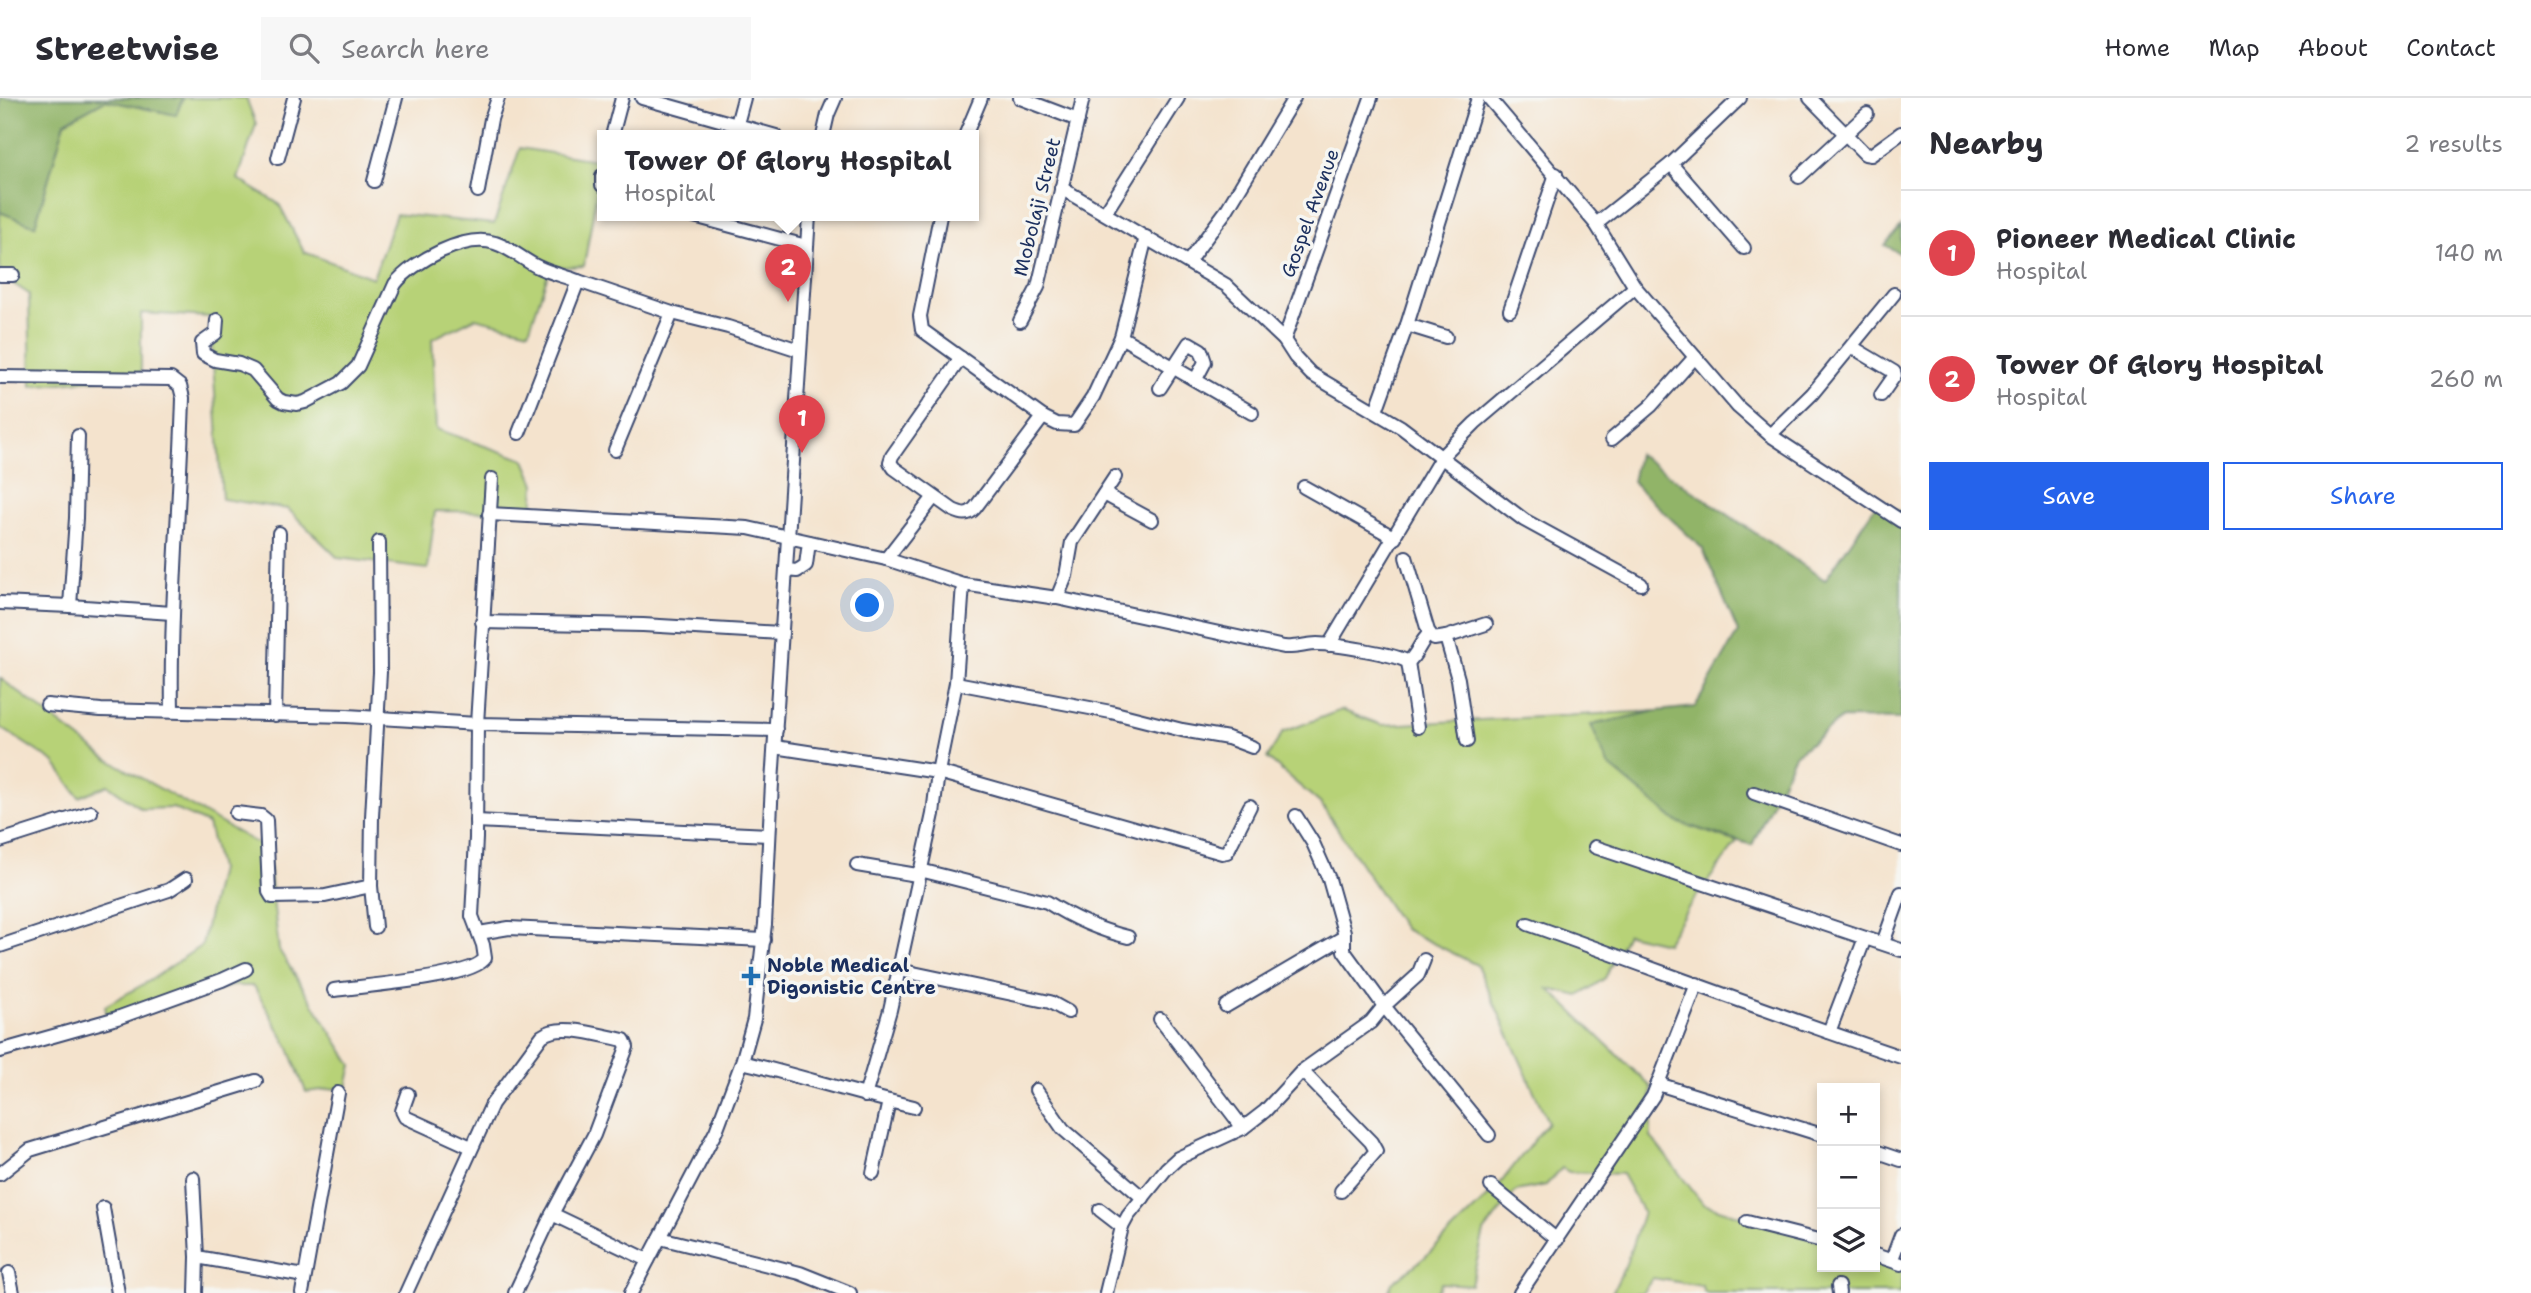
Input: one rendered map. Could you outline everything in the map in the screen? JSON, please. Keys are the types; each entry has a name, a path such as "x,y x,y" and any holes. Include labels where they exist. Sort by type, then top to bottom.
{"street":[{"path":"278,158 294,98"},
{"path":"374,181 396,98"},
{"path":"478,191 491,118 498,98"},
{"path":"614,130 622,98"},
{"path":"642,98 666,101 756,130"},
{"path":"737,124 744,98"},
{"path":"824,130 835,98"},
{"path":"968,130 981,98"},
{"path":"1020,98 1079,120"},
{"name":"Mobolaji Street","path":"1020,321 1038,287 1083,98"},
{"path":"1105,213 1178,98"},
{"path":"1188,262 1226,211 1294,98"},
{"name":"Gospel Avenue","path":"1284,340 1371,98"},
{"path":"1376,411 1478,98"},
{"path":"1489,98 1556,174 1595,224 1635,288 1738,407 1770,435 1901,521"},
{"path":"1595,224 1671,164 1740,98"},
{"path":"1810,98 1843,134 1868,156 1901,133"},
{"path":"1799,177 1867,114"},
{"path":"1671,164 1744,248"},
{"path":"1510,310 1556,174"},
{"path":"1061,188 1226,285 1284,340 1311,374 1376,411 1441,456 1524,520 1641,584"},
{"path":"713,221 806,246"},
{"path":"631,1293 716,1131 742,1062 754,1019 764,940 808,221"},
{"path":"939,221 920,322 922,330 1043,417 1068,426 1077,423 1093,397 1121,337 1146,237"},
{"path":"217,320 216,332 202,343 203,354 253,370 278,398 297,404 321,395 348,377 358,366 400,277 436,254 468,241 496,243 539,268 672,313 728,327 799,350"},
{"path":"519,433 578,281"},
{"path":"1329,645 1395,538 1441,456 1475,423 1635,288"},
{"path":"1770,435 1812,394 1894,294"},
{"path":"615,450 672,313"},
{"path":"1406,325 1447,337"},
{"path":"1121,337 1252,413"},
{"path":"1160,388 1189,343 1201,349 1205,362 1196,379"},
{"path":"1852,347 1894,372 1895,375 1881,395"},
{"path":"1612,439 1651,406 1695,357"},
{"path":"961,358 890,459 894,468 934,497 962,514 972,511 1043,417"},
{"path":"0,377 171,379 178,384 183,398 172,613 172,712"},
{"path":"69,606 76,518 78,436"},
{"path":"1057,598 1066,576 1072,542 1115,477"},
{"path":"334,990 453,974 480,965 485,958 472,916 477,724 492,479"},
{"path":"1304,487 1395,538"},
{"path":"1104,494 1152,520"},
{"path":"886,559 934,497"},
{"path":"489,514 748,528 886,559 963,584 1057,598 1284,647 1329,645 1395,656 1408,662"},
{"path":"275,715 279,533"},
{"path":"375,927 371,886 372,817 379,718 379,542"},
{"path":"786,570 797,571 806,565 809,542"},
{"path":"1406,557 1429,634 1434,639 1486,624"},
{"path":"865,1096 899,970 933,814 938,772 956,682 963,584"},
{"path":"0,603 172,613"},
{"path":"482,622 643,625 782,633"},
{"path":"1408,662 1417,654 1420,643 1429,634"},
{"path":"1446,637 1458,679 1467,741"},
{"path":"1408,662 1418,727"},
{"path":"956,682 1111,712 1182,730 1228,738 1252,747"},
{"path":"47,705 101,710 379,718 477,724 776,730"},
{"path":"775,747 938,772 1222,853 1227,852 1250,806"},
{"path":"1754,793 1901,845"},
{"path":"0,841 90,812"},
{"path":"236,813 266,820 269,892 274,898 325,896 371,886"},
{"path":"1296,816 1313,843 1329,879 1344,937 1344,951 1384,1006 1489,1135"},
{"path":"476,821 769,835"},
{"path":"1595,847 1901,950"},
{"path":"857,865 917,875 920,870"},
{"path":"920,870 1047,902 1104,931 1128,937"},
{"path":"0,946 169,890 186,879"},
{"path":"1883,943 1901,894"},
{"path":"1528,924 1901,1057"},
{"path":"479,933 509,928 764,940"},
{"path":"1226,1006 1344,937"},
{"path":"1829,1032 1865,938"},
{"path":"1106,1293 1122,1227 1166,1169 1178,1158 1243,1128 1265,1111 1302,1071 1371,1022 1384,1006 1418,975 1424,960"},
{"path":"0,1051 117,1018 194,991 246,969"},
{"path":"899,970 1050,1002 1068,1012"},
{"path":"1520,1293 1653,1096 1696,984"},
{"path":"1160,1018 1243,1128"},
{"path":"406,1293 492,1104 546,1033 565,1030 624,1040 627,1047 594,1135 552,1214 515,1293"},
{"path":"742,1062 914,1107"},
{"path":"1302,1071 1371,1142 1376,1151 1341,1191"},
{"path":"0,1174 30,1150 256,1082"},
{"path":"1658,1084 1817,1133"},
{"path":"1036,1090 1063,1129 1143,1198"},
{"path":"302,1293 338,1093"},
{"path":"408,1094 402,1111 405,1117 471,1147"},
{"path":"873,1173 889,1101"},
{"path":"1880,1154 1901,1160"},
{"path":"192,1178 197,1257 196,1293"},
{"path":"1491,1186 1557,1240"},
{"path":"103,1208 118,1293"},
{"path":"1100,1210 1122,1227"},
{"path":"552,1214 649,1260"},
{"path":"1747,1222 1817,1240"},
{"path":"1880,1256 1897,1261 1901,1235"},
{"path":"660,1238 800,1273 850,1293"},
{"path":"197,1257 304,1276"},
{"path":"9,1273 13,1293"}],"green space":[{"path":"0,98 183,98 176,115 105,100 65,122 35,226 0,212"},
{"path":"183,98 246,98 256,124 238,179 279,204 304,252 373,278 396,214 494,224 520,148 597,160 597,190 584,266 550,268 529,331 475,318 432,339 436,429 525,460 535,484 533,512 435,511 428,569 338,558 288,509 222,499 210,317 141,313 141,375 31,386 29,294 0,275 0,212 35,225 65,122 105,100 175,114"},
{"path":"1901,226 1901,254 1885,245"},
{"path":"1638,454 1825,580 1878,502 1901,512 1901,719 1842,718 1795,755 1752,845 1677,822 1608,765 1591,725 1657,711 1695,707 1738,632 1703,549 1632,482"},
{"path":"0,678 104,757 267,849 279,950 352,1065 347,1087 306,1092 288,1046 254,986 231,986 109,1026 105,1006 151,980 202,945 219,869 208,824 173,808 142,809 108,785 79,797 55,763 0,727"},
{"path":"1341,710 1382,725 1657,711 1592,725 1677,822 1737,842 1688,908 1666,943 1627,934 1605,978 1579,996 1549,989 1651,1087 1651,1137 1703,1204 1817,1240 1817,1272 1880,1272 1880,1257 1901,1266 1901,1293 1705,1293 1702,1286 1653,1278 1642,1293 1612,1293 1626,1264 1643,1212 1622,1174 1569,1172 1562,1168 1546,1185 1516,1191 1484,1232 1471,1285 1441,1283 1436,1293 1388,1293 1392,1283 1424,1258 1495,1190 1548,1122 1477,965 1404,929 1321,804 1267,758 1283,732"}],"place":[{"name":"Tower Of Glory Hospital","path":"788,302"},
{"name":"Pioneer Medical Clinic","path":"802,453"},
{"name":"Noble Medical Digonistic Centre","path":"751,976"}]}
